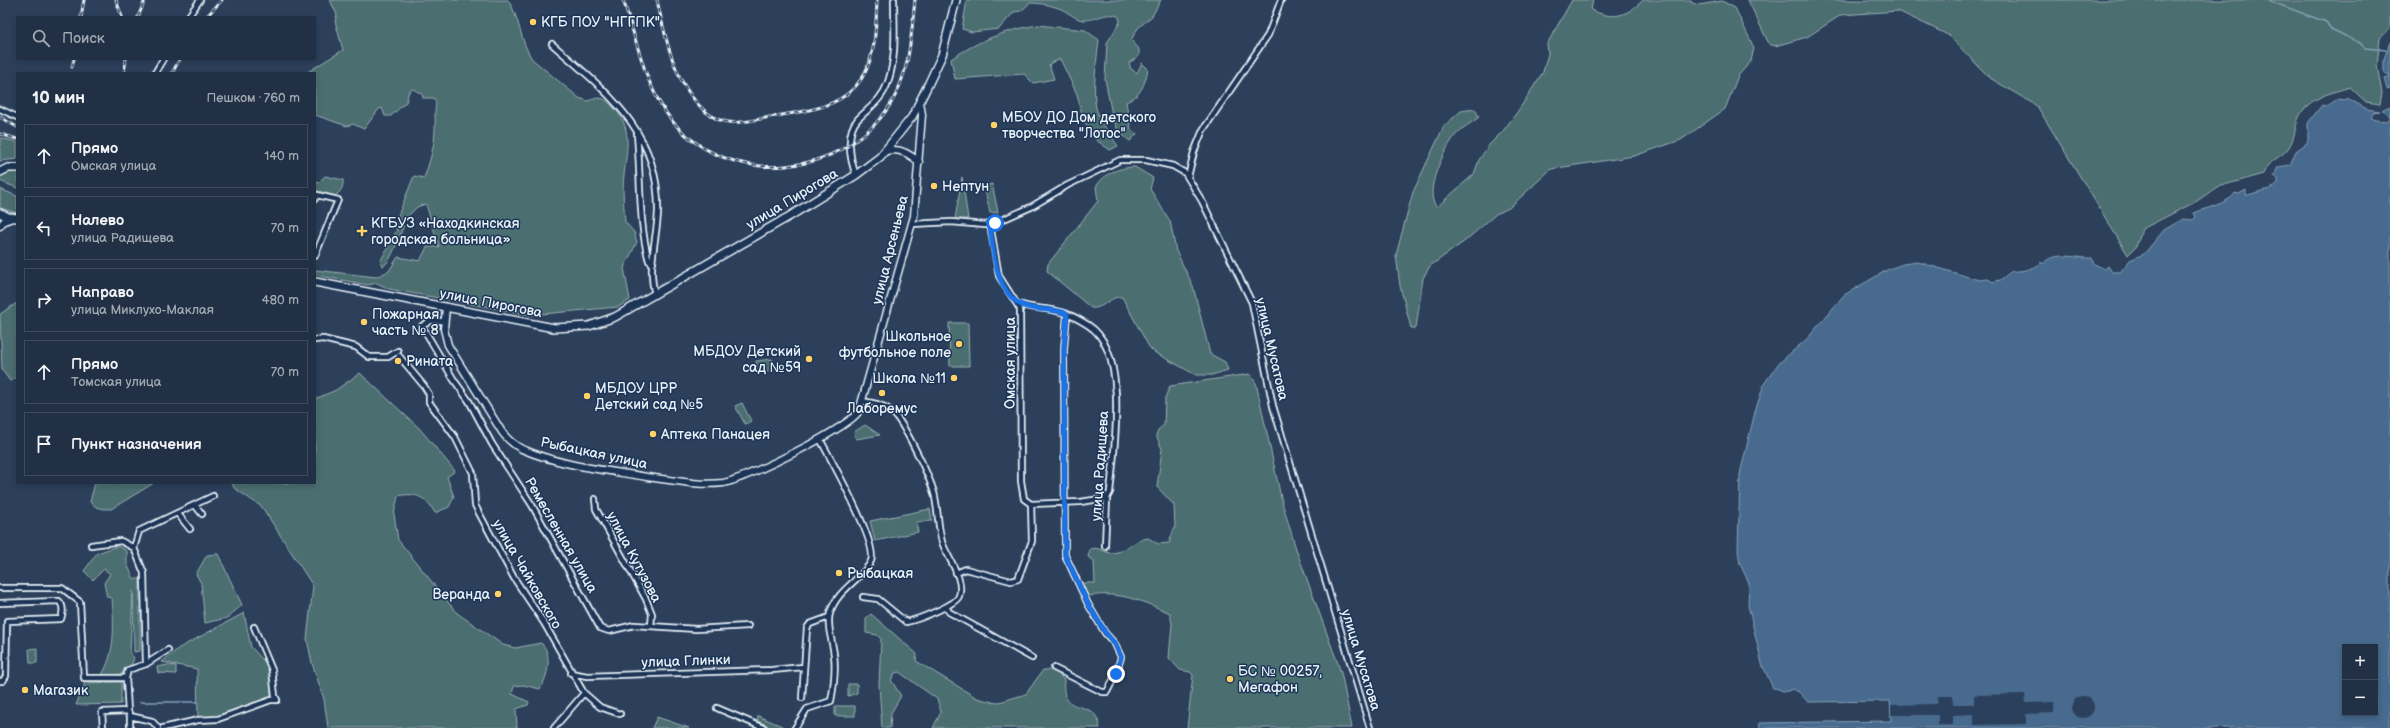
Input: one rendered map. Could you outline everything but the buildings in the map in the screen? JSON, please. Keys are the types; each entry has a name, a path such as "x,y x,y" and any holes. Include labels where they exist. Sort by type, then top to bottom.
{"main road":[{"name":"улица Пирогова","path":"316,282 554,328 575,328 595,325 615,317 856,175 887,151 902,132 920,102 942,55 956,0"},
{"name":"улица Арсеньева","path":"820,439 851,421 859,411 862,401 912,224 920,162 922,115 920,102"},
{"path":"887,151 898,150 912,155 920,162"},
{"path":"0,171 8,168 16,168"},
{"path":"0,213 16,218"},
{"path":"0,226 4,221 16,218"},
{"name":"Рыбацкая улица","path":"446,307 444,335 448,345 507,440 522,449 542,456 625,473 713,484 738,478 820,439"}],"street":[{"path":"189,16 200,0"},
{"path":"856,175 852,161 851,132 858,119 880,99 888,82 893,63 894,0"},
{"path":"1188,177 1194,152 1203,130 1268,35 1281,0"},
{"path":"552,44 600,86 637,130 648,152 658,185 658,214 653,263 655,294"},
{"path":"155,72 162,60"},
{"path":"0,109 16,117"},
{"path":"637,130 644,243 650,261 653,263"},
{"name":"улица Мусатова","path":"912,224 951,222 990,224 1002,221 1031,208 1068,185 1120,160 1146,160 1173,166 1181,170 1188,177 1210,216 1252,303 1273,406 1370,728"},
{"path":"316,197 317,195 338,200 316,254"},
{"name":"Омская улица","path":"990,224 999,276 1019,304 1021,481 1024,499 1031,504"},
{"name":"улица Радищева","path":"1019,304 1067,314 1094,330 1106,344 1110,354 1116,409 1113,461 1110,492 1107,498 1104,546"},
{"path":"1054,668 1102,692 1107,692 1116,674 1121,657 1115,644 1105,632 1076,579 1065,555 1064,348 1067,314"},
{"name":"Ремесленная улица","path":"444,321 430,321 422,326 454,380 469,401 488,438 532,505 600,628 608,631 634,624 696,629 748,626"},
{"path":"316,340 323,339 356,347 369,358 388,357 398,350"},
{"name":"улица Чайковского","path":"399,356 426,389 430,402 455,437 473,474 475,505 514,578 544,623 571,673 584,693 600,707 620,714"},
{"path":"862,401 884,406 892,412 909,439 932,486 940,536 956,573 959,595 948,608 939,609 906,622 878,599 863,597"},
{"path":"795,728 807,709 831,700 835,671 829,617 840,595 869,564 873,553 853,504 820,439"},
{"path":"146,664 147,651 144,573 134,548 139,531 195,506 213,496"},
{"path":"956,573 966,569 1011,581 1018,579 1026,561 1032,541 1031,504 1065,503 1107,498"},
{"name":"улица Кутузова","path":"595,499 596,509 646,599 652,614 651,626"},
{"path":"195,506 202,514"},
{"path":"178,514 190,529"},
{"path":"91,545 121,542 134,548"},
{"path":"0,588 62,588 74,596 80,602 84,678 126,678"},
{"path":"0,603 59,602 63,613 61,619 7,620 6,676 3,681 0,681"},
{"path":"948,608 949,612 1032,658"},
{"path":"802,698 806,628 810,624 829,617"},
{"path":"163,728 198,720 218,719 271,700 278,700 275,696 269,662 254,627"},
{"path":"130,728 126,678 128,670 146,664 168,650"},
{"name":"улица Глинки","path":"571,673 587,676 772,670 803,667"},
{"path":"554,728 584,693"},
{"path":"717,708 764,728"},
{"path":"103,728 102,712 129,713 152,721 158,728"}],"green space":[{"path":"330,0 508,0 515,14 525,45 532,59 579,98 588,101 595,98 604,99 619,114 623,121 627,138 623,181 625,222 634,232 637,242 624,268 630,300 618,307 531,315 389,289 377,283 368,285 316,275 316,270 376,277 389,271 398,257 420,261 427,247 439,247 426,204 417,207 403,221 397,218 414,176 424,178 430,161 435,131 436,104 434,98 423,98 422,94 413,89 409,91 406,102 391,116 385,116 382,108 379,109 364,129 353,124 347,126 316,115 316,72 308,72 343,50 335,21 337,15"},
{"path":"967,0 1161,0 1152,16 1138,28 1131,40 1139,49 1139,56 1129,63 1131,69 1137,73 1142,63 1148,69 1142,89 1139,93 1126,102 1131,130 1137,134 1130,141 1118,131 1112,115 1105,79 1107,43 1120,22 1119,17 1115,15 1106,15 1083,20 1064,10 1046,4 1030,3 1021,11 1014,12 999,29 972,32 962,29"},
{"path":"1572,0 1593,0 1591,10 1613,16 1631,10 1643,0 1691,0 1692,3 1699,5 1722,1 1735,8 1754,48 1751,61 1738,76 1725,109 1681,140 1634,156 1551,169 1509,208 1496,214 1465,241 1430,266 1423,278 1416,328 1411,328 1400,286 1396,255 1413,192 1444,126 1461,111 1475,109 1479,117 1458,133 1441,160 1433,182 1432,192 1433,200 1437,207 1474,174 1479,160 1489,145 1503,131 1518,111 1543,72 1548,54 1547,44"},
{"path":"1748,0 2390,0 2390,29 2380,38 2377,66 2382,93 2380,104 2366,102 2350,87 2315,100 2303,110 2299,117 2293,140 2289,147 2283,154 2270,164 2264,174 2217,187 2197,201 2142,229 2136,247 2128,255 2037,106 1990,78 1948,35 1898,11 1841,15 1807,37 1775,46 1769,44"},
{"path":"1038,25 1085,30 1099,40 1095,84 1096,108 1103,123 1118,146 1110,150 1096,140 1090,128 1084,122 1077,94 1060,59 1049,64 1054,79 1033,83 1024,74 955,79 951,59 992,37 1014,30"},
{"path":"0,138 16,142 16,159 0,161"},
{"path":"1135,167 1153,178 1150,189 1170,221 1176,251 1193,286 1210,354 1225,362 1228,370 1212,375 1196,375 1154,352 1149,347 1122,297 1114,298 1099,307 1091,308 1047,271 1048,264 1098,201 1096,187 1100,182 1108,174 1123,168"},
{"path":"16,171 16,188 0,181 0,176 9,172"},
{"path":"325,176 343,180 341,190 334,196 316,190 316,182 318,183"},
{"path":"962,177 968,219 955,219"},
{"path":"992,184 998,212 990,213 984,186"},
{"path":"0,189 16,196 16,213 0,208"},
{"path":"395,223 404,225 389,260 383,266 380,262 397,230 393,225"},
{"path":"16,304 16,378 10,381 2,370 0,314"},
{"name":"Школьное футбольное поле","path":"949,323 968,323 969,366 950,366"},
{"path":"772,359 774,371 758,373 756,361"},
{"path":"360,373 420,429 455,471 447,477 454,497 449,507 435,513 428,503 420,497 415,495 398,496 394,514 398,540 457,613 503,645 515,648 541,643 545,647 548,665 543,684 540,689 523,685 514,686 512,694 529,702 528,705 516,709 517,728 328,728 324,699 312,663 307,639 313,586 262,507 234,488 232,484 316,484 316,399 336,390"},
{"path":"1250,374 1256,383 1282,502 1297,552 1341,672 1352,728 1187,728 1193,675 1190,672 1180,670 1169,658 1172,624 1170,613 1140,601 1121,596 1088,596 1081,587 1083,583 1095,583 1094,561 1088,557 1090,549 1096,548 1112,553 1122,551 1138,541 1148,538 1158,544 1169,543 1175,526 1174,505 1157,487 1162,449 1156,435 1158,430 1164,425 1165,398 1170,386"},
{"path":"742,403 751,421 745,424 735,406"},
{"path":"865,425 880,435 856,439 854,432"},
{"path":"95,484 152,484 111,509 99,508 90,502"},
{"path":"930,509 932,521 916,522 918,532 875,541 870,521"},
{"path":"118,546 127,551 127,564 134,579 140,579 140,651 134,652 133,591 130,653 134,658 131,666 124,669 122,674 101,676 109,658 113,638 112,598 107,597 104,583 110,574 104,569 93,580 84,571 97,553"},
{"path":"218,554 242,605 227,618 205,623 201,583 196,574 207,555"},
{"path":"244,613 251,647 272,670 271,700 218,719 198,720 197,669 162,662 179,648"},
{"path":"871,614 917,654 916,661 977,698 996,703 1026,694 1043,670 1055,670 1064,680 1064,692 1067,700 1092,712 1097,718 1100,728 933,728 941,712 937,699 899,672 895,673 891,680 901,696 891,713 890,728 882,728 879,685 881,639 877,635 866,633 866,618"},
{"path":"37,648 37,663 30,663 29,649"},
{"path":"168,665 176,666 176,674 158,673 157,667"},
{"path":"121,682 121,704 76,705 85,683"},
{"path":"848,684 857,684 857,693 848,696"},
{"path":"835,706 855,706 855,716 835,716"},
{"path":"758,716 782,726 782,728 771,728 757,722"},
{"path":"657,717 689,728 652,728"}],"water":[{"path":"2390,42 2390,75 2384,73 2384,59"},
{"path":"2390,77 2390,88 2387,89 2384,79"},
{"path":"2347,98 2367,109 2379,111 2374,112 2371,117 2375,120 2387,121 2390,116 2390,728 1760,728 1759,723 1891,721 1890,701 1808,702 1799,692 1792,689 1789,691 1784,691 1773,688 1762,664 1748,605 1749,583 1740,564 1738,551 1740,474 1755,412 1764,384 1778,364 1808,338 1844,295 1887,270 1903,264 1918,262 1979,280 1988,279 1993,282 2000,280 2012,271 2032,268 2041,262 2043,264 2053,257 2060,256 2092,258 2094,264 2105,269 2108,266 2112,272 2120,272 2130,260 2144,254 2164,230 2183,219 2193,220 2196,217 2194,213 2223,202 2235,193 2239,194 2246,190 2246,195 2249,195 2270,189 2278,183 2278,178 2274,176 2278,167 2290,165 2296,151 2307,143 2308,123 2322,105 2327,106 2338,99 2344,100"},
{"path":"2390,106 2390,116 2382,110"}],"pier":[{"path":"2025,694 2026,703 2054,702 2054,713 2026,714 2026,724 1974,725 1974,714 1953,715 1953,725 1938,725 1938,715 1891,715 1891,705 1937,704 1938,696 1953,696 1953,704 1974,704 1974,695"},
{"path":"2083,696 2091,699 2094,707 2091,715 2083,718 2075,715 2072,707 2075,699"}],"waterway":[{"path":"2267,0 2326,22 2331,29 2360,43 2365,48 2386,50"},
{"path":"140,702 198,702"}],"railway":[{"path":"81,16 84,0"},
{"path":"116,0 122,16"},
{"path":"138,16 145,0"},
{"path":"207,16 222,0"},
{"path":"623,0 648,79 663,108 673,122 697,144 725,158 755,165 786,166 816,160 844,148 870,129 890,105 897,93 906,67 911,41 915,0"},
{"path":"657,0 668,46 679,75 686,88 695,101 708,114 722,121 728,122 746,122 801,112 825,106 846,95 862,78 871,57 874,46 877,0"},
{"path":"72,67 74,60"},
{"path":"124,72 126,60"},
{"path":"173,72 179,60"},
{"path":"0,117 16,126"},
{"path":"0,134 16,139"}],"place":[{"name":"КГБ ПОУ \"НГГПК\"","path":"533,22"},
{"name":"МБОУ ДО Дом детского творчества \"Лотос\"","path":"994,125"},
{"name":"Нептун","path":"934,186"},
{"name":"КГБУЗ «Находкинская городская больница»","path":"362,231"},
{"name":"Пожарная часть № 8","path":"364,322"},
{"name":"Школьное футбольное поле","path":"959,344"},
{"name":"МБДОУ Детский сад №59","path":"809,359"},
{"name":"Рината","path":"398,361"},
{"name":"Школа №11","path":"954,378"},
{"name":"Лаборемус","path":"882,393"},
{"name":"МБДОУ ЦРР Детский сад №5","path":"587,396"},
{"name":"Аптека Панацея","path":"653,434"},
{"name":"Рыбацкая","path":"839,573"},
{"name":"Веранда","path":"498,594"},
{"name":"БС № 00257, Мегафон","path":"1230,679"},
{"name":"Магазик","path":"25,690"}],"route":[{"path":"995,223 990,224 992,241 998,271 1008,291 1019,304 1067,314 1064,348 1065,555 1069,567 1088,604 1105,632 1115,644 1121,657 1116,674"}]}
